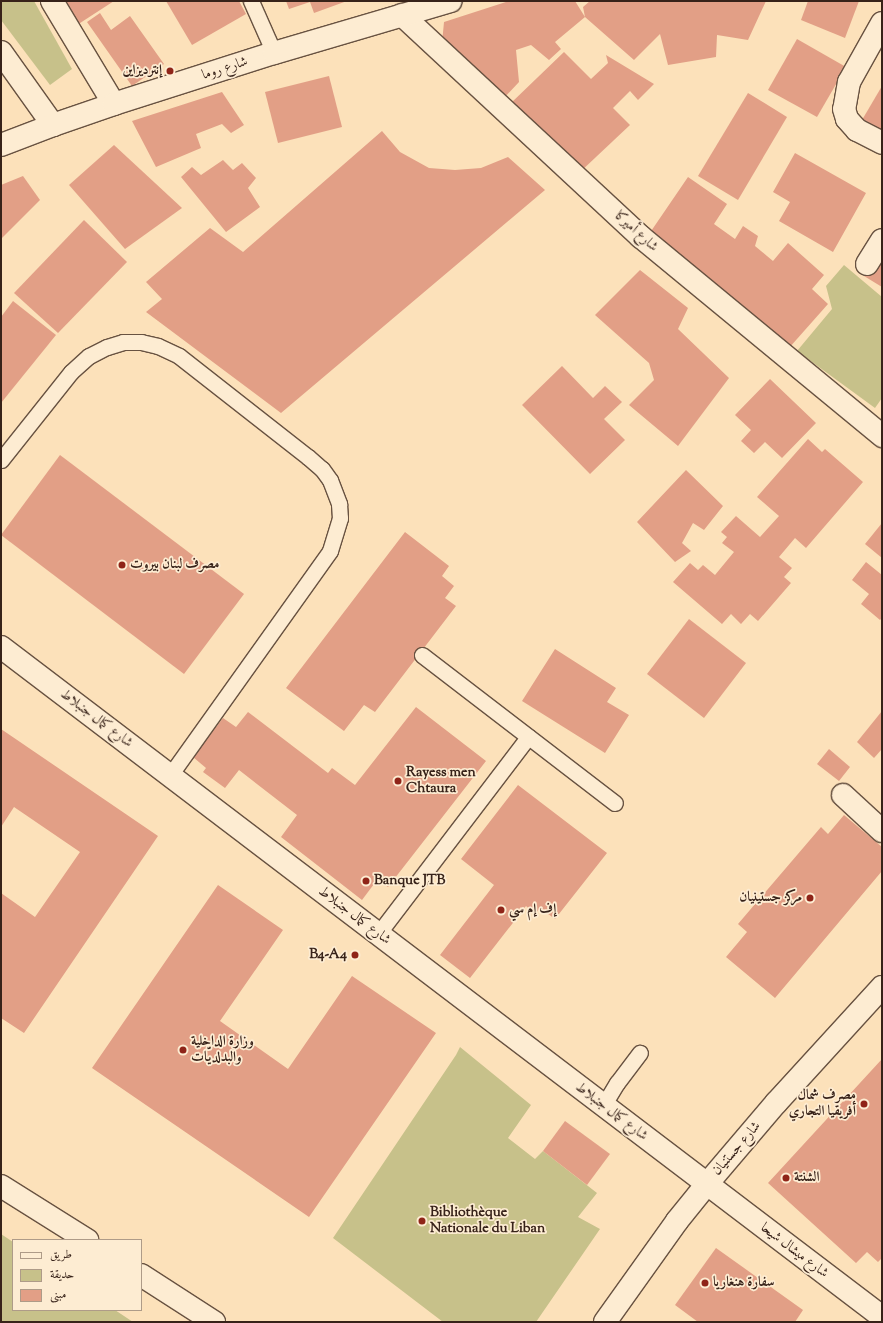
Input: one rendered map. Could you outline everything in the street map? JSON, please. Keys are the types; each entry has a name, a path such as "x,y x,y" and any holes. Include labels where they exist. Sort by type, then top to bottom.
{"street":[{"path":"52,1 114,104"},
{"name":"شارع روما","path":"8,143 52,125 114,104 274,53 451,1"},
{"name":"شارع أميركا","path":"402,15 641,237 882,436"},
{"path":"882,23 849,82 844,109 847,119 857,130 882,143"},
{"path":"1,52 52,125"},
{"path":"8,143 27,120 33,96"},
{"path":"867,264 882,240"},
{"name":"شارع كمال جنبلاط","path":"1,647 707,1184"},
{"path":"843,795 882,831"},
{"name":"شارع جستنيان","path":"605,1322 678,1221 707,1184 776,1104 882,988"},
{"name":"شارع ميشال شيحا","path":"707,1184 882,1317"},
{"path":"1,1186 85,1239"},
{"path":"142,1276 214,1322"}],"lane":[{"path":"251,1 274,53"},
{"path":"1,460 72,372 89,356 107,347 123,342 141,342 158,346 179,356 308,457 322,469 330,480 339,504 340,518 330,551 170,776"},
{"path":"422,655 528,738 615,803"},
{"path":"378,934 528,738"},
{"path":"604,1106 617,1083 640,1053"}],"green space":[{"path":"1,1 34,1 72,69 50,85 1,20"},
{"path":"844,265 882,297 882,398 875,408 797,351 832,309 826,286"},
{"path":"460,1047 531,1105 508,1138 535,1159 543,1151 597,1193 578,1217 600,1229 536,1322 443,1322 333,1238"},
{"path":"1,1234 12,1241 12,1311 116,1311 133,1322 1,1322"}],"building":[{"path":"62,1 114,1 77,25"},
{"path":"166,1 239,1 246,14 192,45"},
{"path":"286,1 347,1 314,13 310,2 289,9"},
{"path":"509,1 575,1 585,17 555,42 561,49 549,60 531,45 516,50 519,82 503,99 442,43 444,22"},
{"path":"590,1 766,1 748,40 717,35 716,57 668,65 660,34 634,60 585,17 583,7"},
{"path":"808,1 859,1 845,38 801,20"},
{"path":"100,13 111,30 130,16 164,64 132,86 87,22"},
{"path":"797,39 846,67 817,117 768,90"},
{"path":"564,52 591,79 608,63 606,55 654,84 638,100 630,91 613,108 630,125 579,173 511,103"},
{"path":"329,76 342,127 278,143 265,92"},
{"path":"882,86 882,133 862,120"},
{"path":"222,92 244,125 231,133 222,124 196,134 201,148 156,167 132,121"},
{"path":"748,93 787,117 738,200 698,176"},
{"path":"382,131 400,152 429,168 455,170 481,168 508,157 545,190 281,413 146,312 162,299 146,282 210,228 243,252"},
{"path":"114,145 182,208 125,249 69,185"},
{"path":"795,153 866,193 833,252 779,221 790,202 773,192"},
{"path":"223,160 233,170 242,163 256,178 248,188 260,207 226,232 181,177 192,167 201,175"},
{"path":"23,176 40,200 1,239 1,185"},
{"path":"688,177 727,204 714,224 735,239 743,226 758,236 755,246 773,261 788,243 824,275 812,289 828,304 789,348 728,294 721,292 645,240"},
{"path":"84,220 127,262 58,333 14,293"},
{"path":"882,247 882,287 864,276"},
{"path":"640,270 688,308 678,329 729,378 678,446 629,405 654,380 649,363 595,315"},
{"path":"13,301 56,335 1,403 1,317"},
{"path":"562,366 593,398 605,386 622,402 604,419 625,440 590,474 522,405"},
{"path":"770,379 816,423 782,458 765,442 754,453 741,441 751,430 735,415"},
{"path":"808,439 822,452 825,449 863,482 806,548 795,538 779,557 792,568 784,577 791,583 758,621 750,614 741,624 731,614 722,624 673,582 690,563 698,570 703,565 715,575 734,552 722,543 727,537 721,532 736,516 760,537 779,516 757,497"},
{"name":"مصرف لبنان بيروت","path":"60,455 244,594 184,674 1,535"},
{"path":"686,470 723,506 704,530 693,523 682,543 691,551 675,562 637,522"},
{"path":"882,523 882,558 865,544"},
{"path":"405,532 449,566 442,576 454,586 445,598 456,606 375,712 364,705 344,731 286,688"},
{"path":"866,562 882,575 882,618 880,620 861,604 869,594 852,580"},
{"path":"689,619 746,663 704,718 647,674"},
{"path":"555,649 616,688 607,702 629,715 605,753 522,701"},
{"path":"416,707 486,761 388,887 377,880 362,900 281,837 297,815 239,770 225,788 203,772 206,768 193,757 223,718 236,727 248,712 328,773 332,768 355,785"},
{"path":"882,711 882,749 874,758 857,742"},
{"path":"1,729 158,836 24,1033 1,1018 1,893 35,917 80,852 14,807 1,827"},
{"path":"829,749 850,767 839,781 817,764"},
{"path":"518,785 607,853 555,919 540,908 535,914 526,906 470,978 440,955 494,885 461,859"},
{"name":"مركز جستينيان","path":"844,815 882,847 882,871 775,998 726,957 747,932 738,924 821,827 828,834"},
{"name":"وزارة الداخلية والبدلديّات","path":"218,885 283,930 220,1021 288,1069 352,976 436,1033 309,1217 92,1068"},
{"path":"882,1059 882,1258 878,1262 867,1252 856,1263 768,1183"},
{"path":"565,1121 610,1154 587,1185 543,1151"},
{"path":"716,1248 803,1310 795,1322 698,1322 675,1305"}],"place":[{"name":"إنترديزاين","path":"170,71"},
{"name":"مصرف لبنان بيروت","path":"122,565"},
{"name":"Rayess men Chtaura","path":"398,781"},
{"name":"Banque JTB","path":"366,881"},
{"name":"مركز جستينيان","path":"810,898"},
{"name":"إف إم سي","path":"501,910"},
{"name":"B4-A4","path":"355,955"},
{"name":"وزارة الداخلية والبدلديّات","path":"183,1050"},
{"name":"مصرف شمال أفريقيا التجاري","path":"864,1104"},
{"name":"الشنتة","path":"786,1178"},
{"name":"Bibliothèque Nationale du Liban","path":"422,1221"},
{"name":"سفارة هنغاريا","path":"705,1283"}]}
